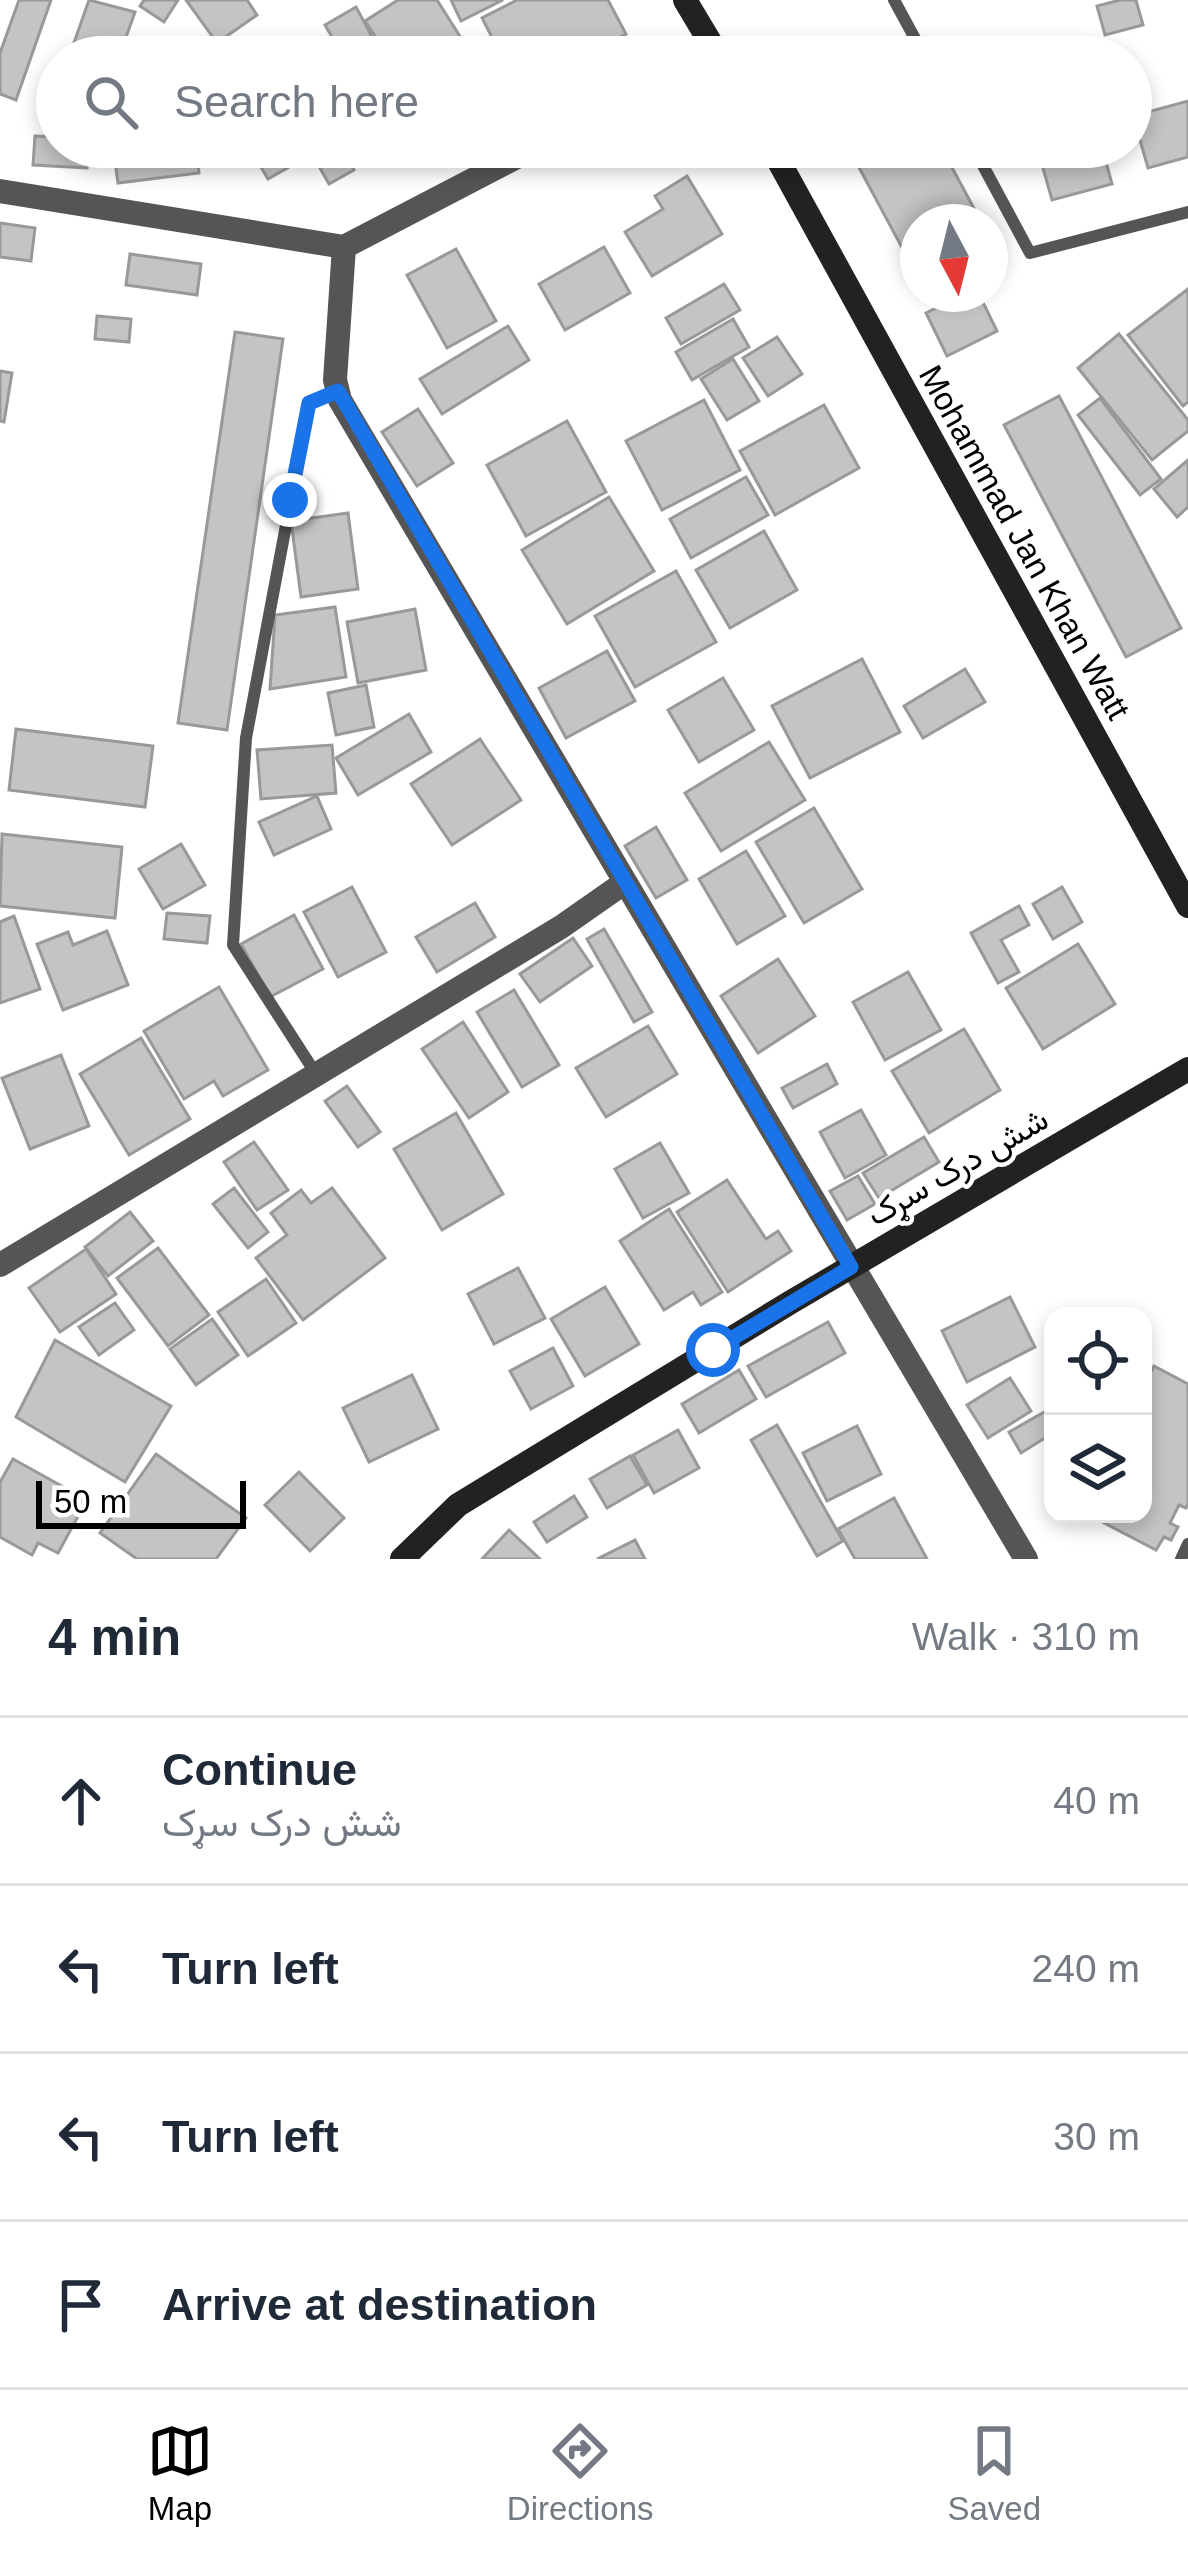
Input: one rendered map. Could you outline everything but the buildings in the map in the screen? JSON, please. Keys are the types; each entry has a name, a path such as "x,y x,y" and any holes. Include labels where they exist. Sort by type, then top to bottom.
{"main road":[{"path":"685,0 704,36"},
{"name":"Mohammad Jan Khan Watt","path":"783,168 1188,906"},
{"name":"شش درک سړک","path":"402,1559 458,1505 1188,1069"}],"street":[{"path":"0,191 344,247 496,168"},
{"path":"344,247 338,391 624,884 1026,1559"},
{"path":"0,1265 561,927 624,884"}],"lane":[{"path":"894,0 914,36"},
{"path":"984,168 1030,253 1188,212"},
{"path":"316,1075 233,945 246,738 286,522 309,403 338,391"},
{"path":"1181,1559 1188,1544"}],"route":[{"path":"290,500 309,403 338,391 851,1267 713,1350"}]}
